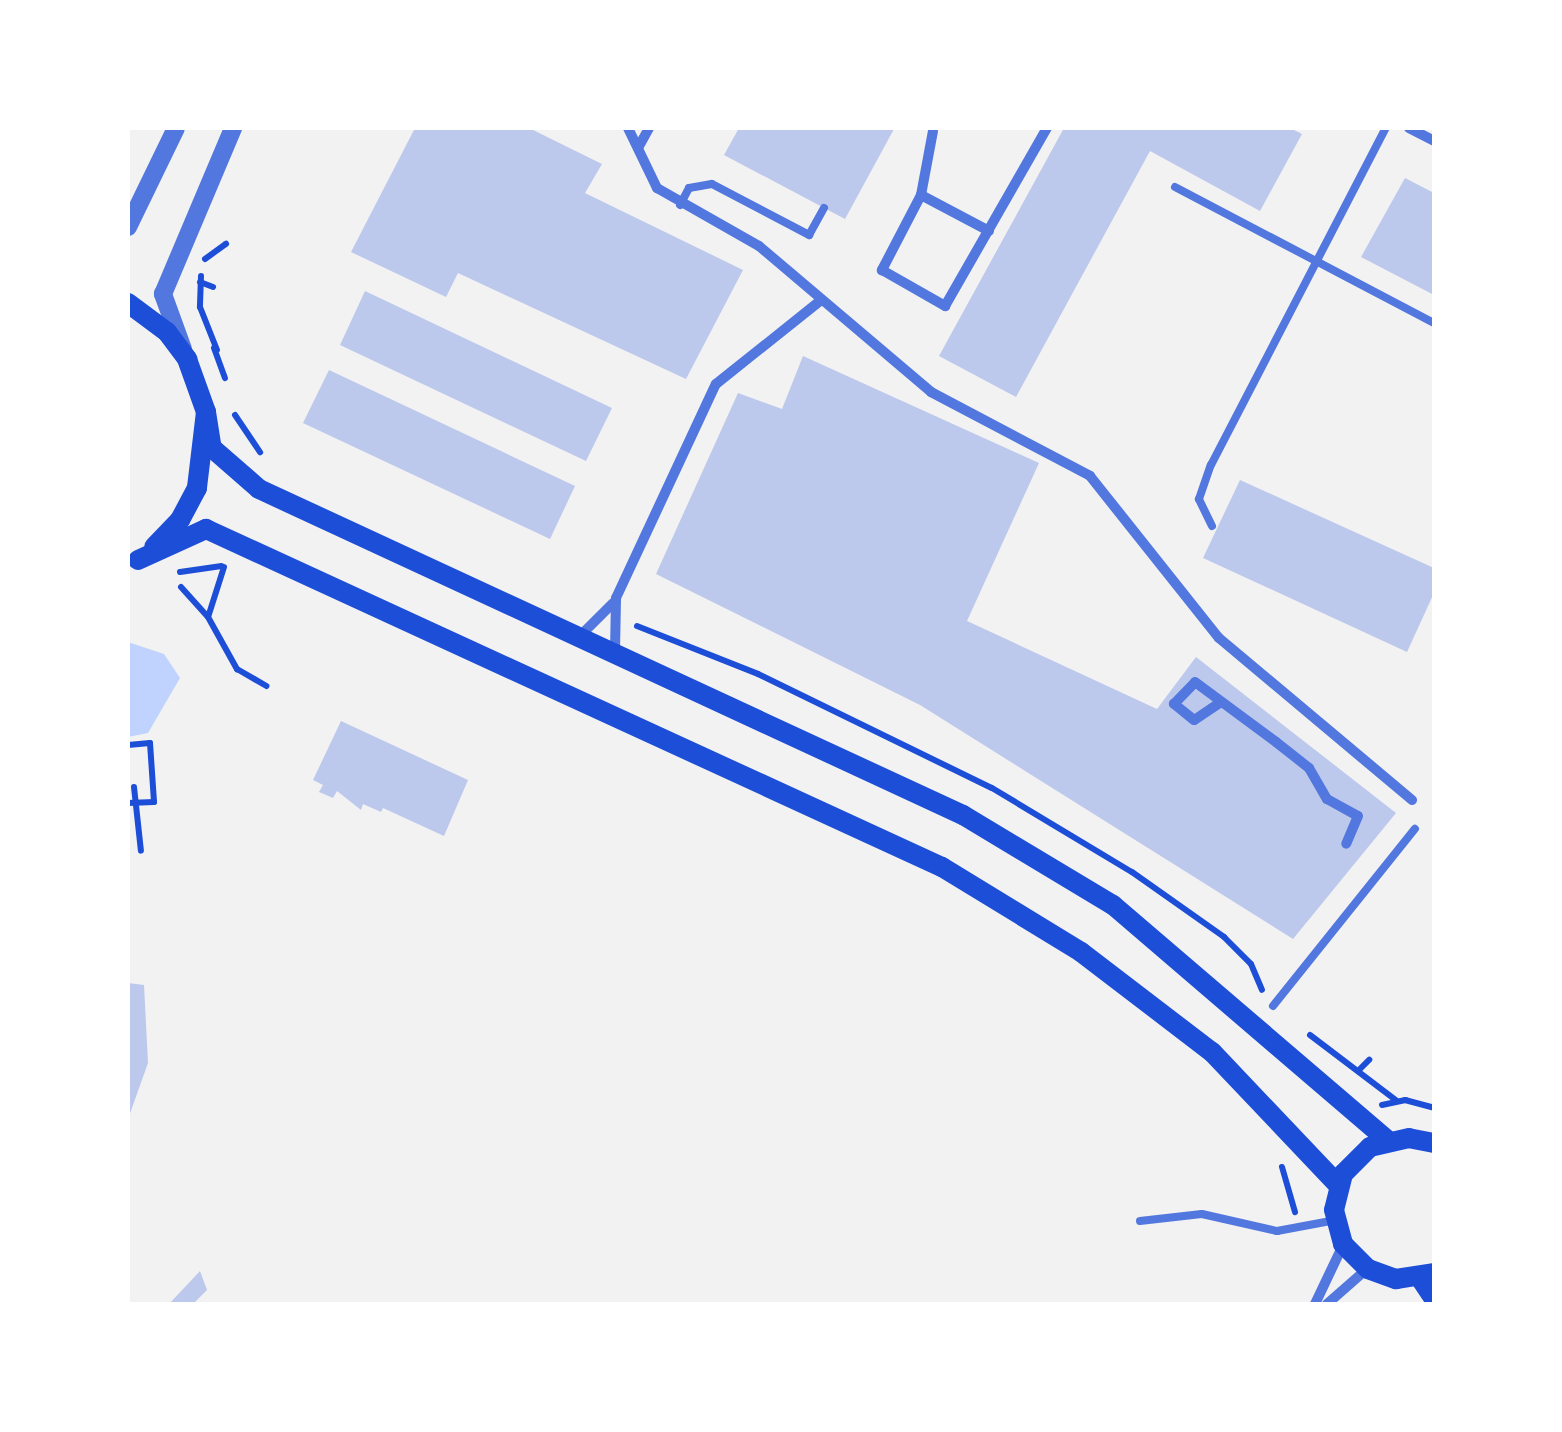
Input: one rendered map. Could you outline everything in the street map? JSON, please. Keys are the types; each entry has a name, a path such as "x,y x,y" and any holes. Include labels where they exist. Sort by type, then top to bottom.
{"main road":[{"path":"128,303 167,332 187,358 206,412 212,448 258,489 582,635 963,815 1114,905 1388,1140"},
{"path":"133,563 180,520 197,488 206,412"},
{"path":"133,563 206,529 942,867 1081,952 1212,1052 1338,1185"},
{"path":"1434,1142 1388,1140 1355,1158 1338,1185 1336,1220 1343,1244 1368,1268 1396,1279 1428,1275 1434,1299"}],"street":[{"path":"128,227 176,128"},
{"path":"187,358 163,294 233,128"},
{"path":"628,128 642,168 680,205 759,246 820,301 868,334 931,392 1090,476 1220,638 1412,800"},
{"path":"638,148 649,128"},
{"path":"933,131 921,195 882,270 946,306 1047,128"},
{"path":"1409,128 1434,141"},
{"path":"921,195 989,231"},
{"path":"582,635 616,598 716,384 820,301"},
{"path":"615,652 616,598"},
{"path":"1221,702 1308,768 1327,799 1358,816 1346,844"},
{"path":"1315,1304 1343,1244"},
{"path":"1326,1304 1368,1268"}],"lane":[{"path":"1212,526 1199,499 1211,464 1386,128"},
{"path":"680,205 689,188 712,184 809,235 824,208"},
{"path":"1175,187 1434,323"},
{"path":"1273,1006 1415,829"},
{"path":"1140,1221 1202,1214 1277,1231 1336,1220"}],"path":[{"path":"219,356 200,307 200,282 203,260 226,244"},
{"path":"200,282 213,287"},
{"path":"235,415 271,461"},
{"path":"208,616 224,566"},
{"path":"169,574 224,566 242,572"},
{"path":"181,587 208,616 236,669 266,686"},
{"path":"128,745 150,743 154,802 131,802"},
{"path":"134,786 131,802 140,851"},
{"path":"1358,1071 1370,1060"},
{"path":"1397,1100 1434,1108"},
{"path":"1276,1153 1293,1192"}],"water":[{"path":"128,642 164,654 180,678 148,733 128,737"}],"building":[{"path":"415,128 529,128 602,164 585,193 743,270 686,379 458,273 446,297 351,252"},
{"path":"739,128 894,129 845,219 724,155"},
{"path":"1064,128 1290,128 1302,134 1260,211 1150,151 1016,397 939,356"},
{"path":"1405,178 1434,193 1434,295 1361,257"},
{"path":"365,291 612,408 586,461 340,345"},
{"path":"803,356 1039,463 967,621 1157,709 1196,657 1396,813 1293,939 920,705 656,574 738,393 782,409"},
{"path":"329,370 575,486 550,539 303,423"},
{"path":"1240,480 1434,568 1434,593 1407,652 1203,558"},
{"path":"341,721 468,780 444,836 383,808 381,812 363,804 361,810 337,791 333,798 319,792 323,785 313,780"},
{"path":"128,983 144,985 148,1063 128,1119"},
{"path":"200,1271 207,1290 193,1304 169,1304"}]}
